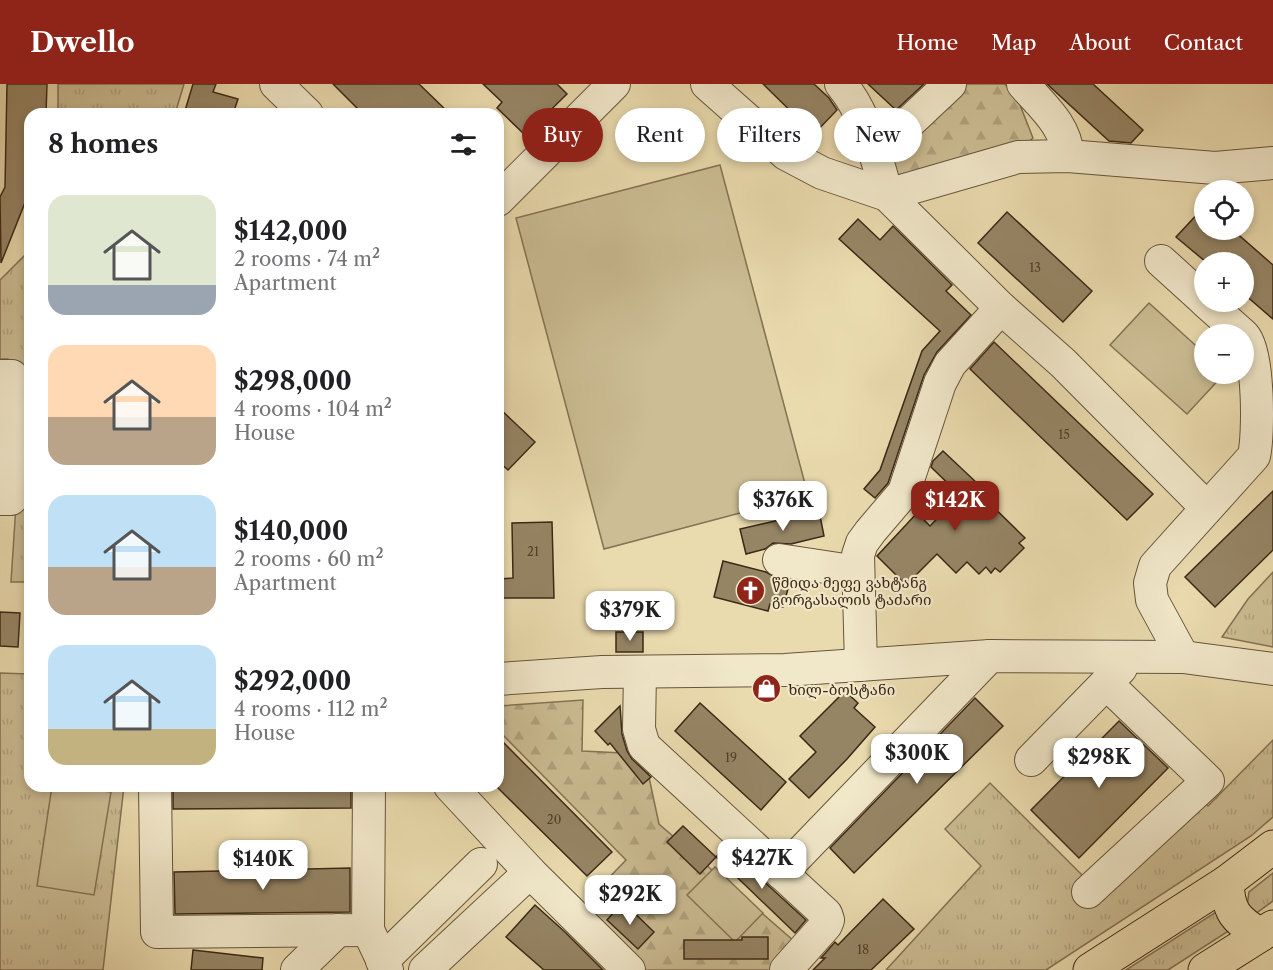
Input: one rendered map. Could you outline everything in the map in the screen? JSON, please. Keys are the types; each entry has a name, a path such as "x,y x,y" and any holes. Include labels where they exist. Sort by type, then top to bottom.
{"main road":[{"path":"1090,970 1227,882 1273,847"},
{"path":"1227,882 1228,899 1233,914 1242,924 1267,931"},
{"path":"1205,970 1267,931"}],"street":[{"path":"276,84 301,108"},
{"path":"504,194 614,84"},
{"path":"707,84 786,154 822,173 887,195 1001,308 1063,363 1207,508"},
{"path":"841,84 851,96 857,108"},
{"path":"922,110 950,84"},
{"path":"1023,84 1059,125 1066,139 1068,156"},
{"path":"887,195 1017,157 1068,156 1215,168 1273,163"},
{"path":"877,162 887,195"},
{"path":"1161,261 1194,291"},
{"path":"861,665 858,555 862,543 904,492 940,383 950,364 1001,308"},
{"path":"1217,312 1231,324"},
{"path":"1183,657 1152,600 1150,583 1155,566 1254,456 1257,442 1254,364"},
{"path":"0,376 12,376 11,499 0,499"},
{"path":"779,560 858,572"},
{"path":"504,679 640,672 785,670 990,656 1183,657 1273,669"},
{"path":"781,873 990,656"},
{"path":"1030,760 1132,656"},
{"path":"640,672 639,729 644,746 826,914 828,920 826,925 786,970"},
{"path":"1088,892 1208,781 1106,683"},
{"path":"155,792 157,932 353,930"},
{"path":"368,792 353,930 384,966 481,864"},
{"path":"456,792 530,872 629,970"},
{"path":"425,970 530,872"},
{"path":"297,970 353,930"}],"green space":[{"path":"58,84 184,84 177,108 58,108"},
{"path":"966,84 1005,84 1018,100 1033,138 1022,147 893,184 889,162 922,162 922,126"},
{"path":"720,165 808,495 604,549 516,218"},
{"path":"24,256 24,382 8,359 0,359 0,280"},
{"path":"1149,303 1194,344 1194,384 1215,384 1187,414 1110,345"},
{"path":"24,382 24,582 11,582"},
{"path":"1273,572 1273,647 1222,637 1248,599"},
{"path":"0,673 24,674 24,792 123,792 103,970 0,970"},
{"path":"583,700 582,751 644,754 659,824 802,948 777,970 639,970 577,911 626,860 504,736 504,706"},
{"path":"1273,740 1273,817 1251,836 1046,970 886,970 981,866 945,829 990,783 1089,882 1184,785 1208,806"},
{"path":"51,792 111,792 94,895 37,886"},
{"path":"715,867 763,913 735,942 687,895"},
{"path":"1273,873 1273,901 1255,914 1247,907 1249,892"},
{"path":"1219,910 1230,930 1168,970 1126,970"}],"building":[{"path":"7,84 47,84 46,108 24,108 24,205 1,263 0,197 5,187"},
{"path":"193,84 216,84 213,92 238,99 235,108 186,108"},
{"path":"333,84 419,84 444,108 357,108"},
{"path":"483,84 557,84 567,94 553,108 522,108 522,132 504,115 504,108 497,108 502,102"},
{"path":"763,84 814,84 836,108 834,113 822,126 822,108 787,108"},
{"path":"868,84 924,84 898,108 894,108"},
{"path":"1047,84 1093,84 1143,130 1131,143 1109,141"},
{"path":"1007,212 1092,291 1063,322 978,243"},
{"path":"1194,218 1194,240 1244,240 1273,265 1273,319 1254,303 1254,252 1194,252 1176,237"},
{"path":"858,219 880,240 893,226 952,285 946,291 971,315 937,352 924,375 888,483 875,498 864,489 880,470 922,351 940,331 839,239"},
{"path":"994,342 1153,494 1127,520 970,369"},
{"path":"504,413 535,442 508,470 504,466"},
{"path":"943,451 979,485 975,489 1025,538 1019,543 1024,548 1000,572 995,568 991,573 986,567 979,574 967,562 956,573 937,554 906,585 877,556 917,513 930,526 960,495 931,467 933,461"},
{"path":"1273,491 1273,550 1215,607 1185,577"},
{"path":"819,511 824,536 791,544 773,543 765,549 746,554 740,529"},
{"path":"552,522 554,598 504,598 504,579 513,578 512,523"},
{"name":"წმიდა მეფე ვახტანგ გორგასალის ტაძარი","path":"723,561 766,572 777,578 776,582 789,585 783,607 770,604 768,611 714,597"},
{"path":"0,612 20,613 18,647 0,646"},
{"path":"616,632 643,632 643,652 616,652"},
{"path":"845,691 858,703 854,708 875,727 809,798 789,779 816,752 800,736"},
{"path":"975,698 1003,726 854,873 830,848"},
{"path":"700,703 786,782 761,810 675,731"},
{"path":"620,706 622,734 627,751 651,777 643,784 610,743 608,745 595,731"},
{"path":"1119,721 1168,768 1079,858 1031,810"},
{"path":"504,743 612,852 587,876 502,792 504,792"},
{"path":"173,792 351,792 351,808 173,809"},
{"path":"683,826 716,857 700,874 667,842"},
{"path":"726,847 806,920 795,933 716,857"},
{"path":"350,868 350,912 175,914 174,872"},
{"path":"883,899 914,929 871,970 813,970 825,958 821,958 835,942 838,945"},
{"path":"623,902 654,932 638,949 607,920"},
{"path":"535,905 603,970 544,970 506,937"},
{"path":"742,937 768,937 768,959 684,959 684,940 742,940"},
{"path":"193,950 263,958 262,970 191,970"}],"place":[{"name":"წმიდა მეფე ვახტანგ გორგასალის ტაძარი","path":"751,591"},
{"name":"ხილ-ბოსტანი","path":"767,689"}]}
